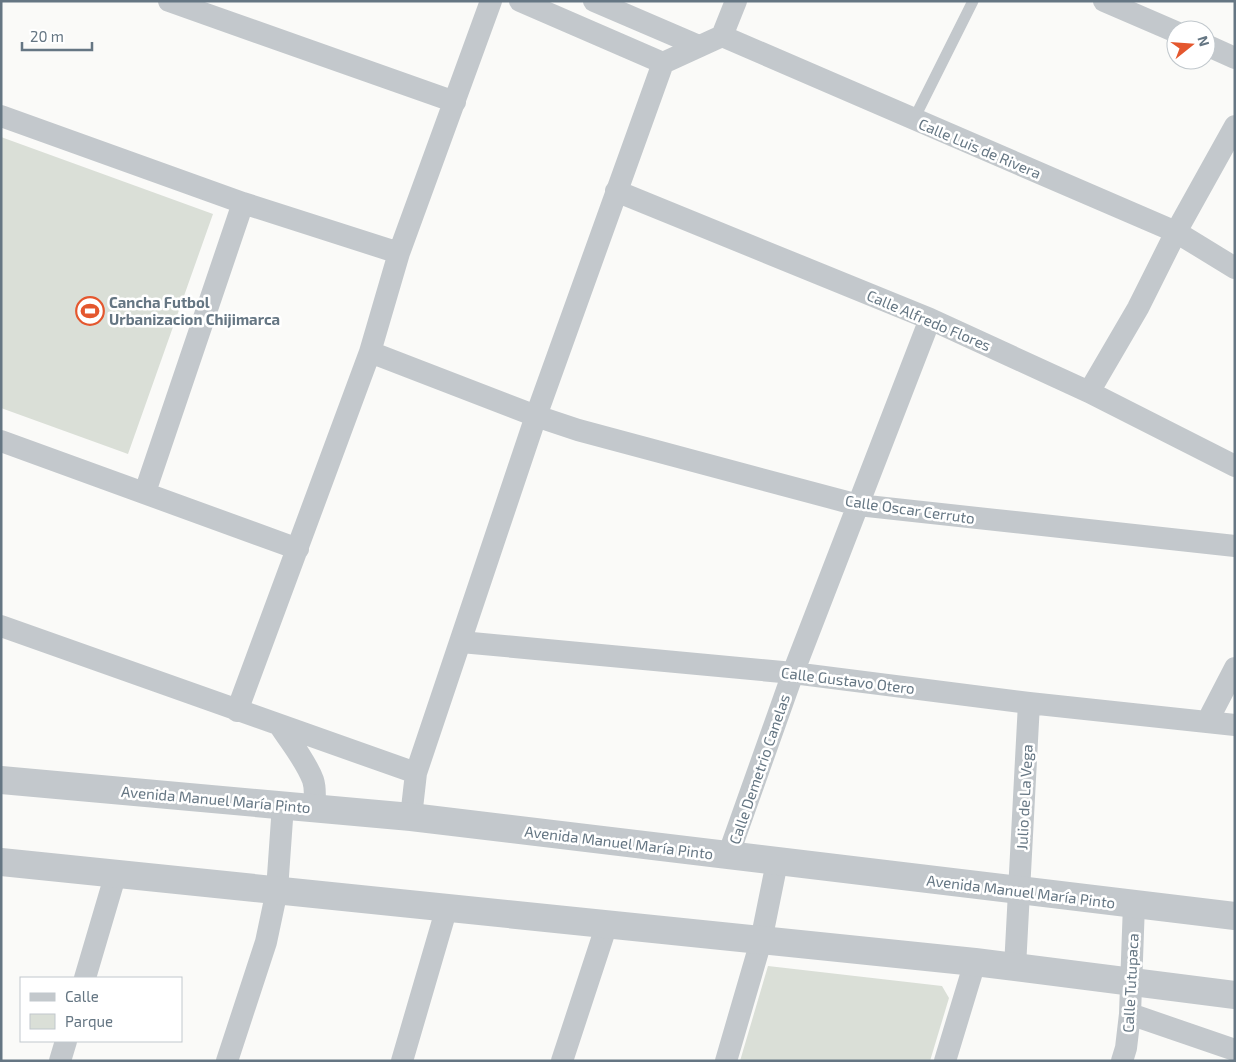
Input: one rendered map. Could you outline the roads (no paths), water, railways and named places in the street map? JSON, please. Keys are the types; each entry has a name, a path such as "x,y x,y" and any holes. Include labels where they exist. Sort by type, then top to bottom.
{"street":[{"path":"169,1 455,102"},
{"path":"237,711 370,352 399,253 490,1"},
{"path":"520,1 663,63"},
{"path":"594,1 699,46"},
{"path":"412,817 416,773 536,416 663,63 722,36 736,1"},
{"path":"1104,1 1166,28"},
{"name":"Calle Luis de Rivera","path":"722,36 1176,232 1235,268"},
{"path":"1216,49 1235,58"},
{"path":"1,116 243,203 399,253"},
{"path":"1088,392 1138,308 1176,232 1235,126"},
{"name":"Calle Alfredo Flores","path":"616,191 930,319 1088,392 1235,466"},
{"path":"145,492 243,203"},
{"name":"Calle Demetrio Canelas","path":"728,856 793,673 930,319"},
{"name":"Calle Oscar Cerruto","path":"370,352 536,416 578,430 858,505 1235,546"},
{"path":"1,441 298,549"},
{"path":"1,626 416,773"},
{"name":"Calle Gustavo Otero","path":"461,642 793,673 1030,703 1235,725"},
{"path":"1207,722 1235,668"},
{"name":"Julio de La Vega","path":"1015,967 1030,703"},
{"path":"280,726 313,780 315,792 314,808"},
{"name":"Avenida Manuel María Pinto","path":"1,780 412,817 1235,916"},
{"path":"227,1061 266,942 277,890 283,806"},
{"path":"1,862 974,962 1235,996"},
{"path":"726,1061 761,941 778,862"},
{"path":"85,977 116,873"},
{"name":"Calle Tutupaca","path":"1122,1061 1126,1048 1130,1014 1134,904"},
{"path":"402,1061 447,908"},
{"path":"562,1061 607,924"},
{"path":"945,1061 974,962"},
{"path":"1130,1014 1235,1050"},
{"path":"60,1061 66,1042"}],"lane":[{"path":"914,119 973,1"}],"place":[{"name":"Cancha Futbol Urbanizacion Chijimarca","path":"90,311"}]}
